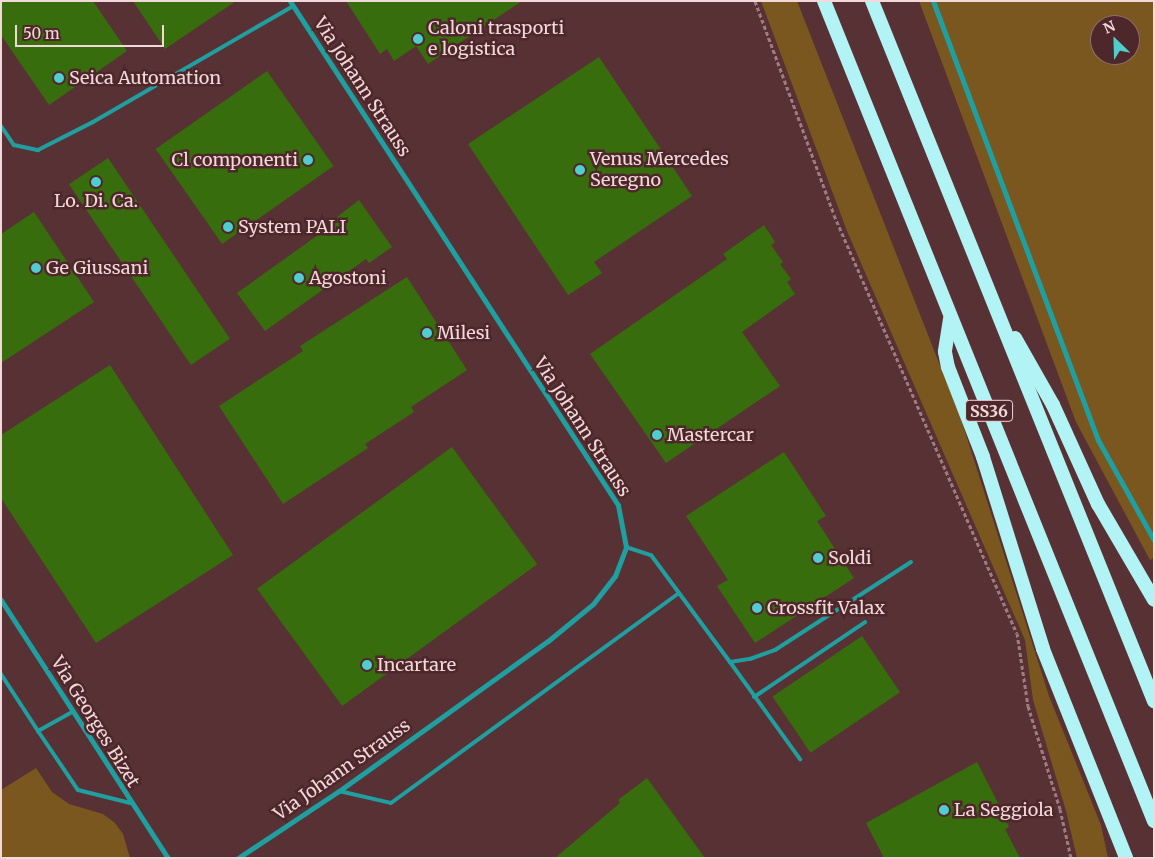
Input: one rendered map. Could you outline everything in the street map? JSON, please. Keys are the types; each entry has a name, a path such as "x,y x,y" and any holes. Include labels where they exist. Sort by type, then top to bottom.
{"highway":[{"name":"SS36","path":"824,1 1154,821"},
{"name":"SS36","path":"872,1 1154,701"},
{"path":"988,291 1053,405 1098,504 1154,600"},
{"path":"948,309 950,323 945,352 948,367 983,457 1042,649 1126,858"},
{"path":"1114,830 1120,858"}],"street":[{"path":"933,1 1098,440 1154,540"},
{"name":"Via Johann Strauss","path":"238,858 339,791 548,641 594,604 615,576 626,547 618,505 291,4"},
{"name":"Via Georges Bizet","path":"1,600 130,803 168,858"}],"lane":[{"path":"1,126 14,145 38,150 93,122 291,4"},
{"path":"626,547 651,556 800,760"},
{"path":"730,662 750,659 775,650 910,562"},
{"path":"339,791 391,802 679,593"},
{"path":"754,697 865,622"},
{"path":"1,674 78,790 130,803"},
{"path":"38,731 72,712"}],"path":[{"path":"756,1 834,215 1017,633 1030,716 1058,803 1070,858"}],"shaded area":[{"path":"761,1 797,1 961,419 1049,696 1101,825 1108,858 1077,858 1066,811 1033,700 1025,640 847,231"},
{"path":"919,1 1154,1 1154,558 1150,560 1076,422"},
{"path":"36,768 52,792 69,804 103,814 115,823 123,834 130,858 1,858 1,790"}],"building":[{"name":"Seica Automation","path":"1,1 93,1 127,51 49,105 1,35"},
{"path":"133,1 236,1 165,49"},
{"name":"Caloni trasporti e logistica","path":"346,1 522,1 428,64 416,46 394,61 387,49 380,54"},
{"name":"Venus Mercedes Seregno","path":"599,57 692,196 594,262 602,273 568,295 468,144"},
{"path":"267,71 334,166 222,244 156,149"},
{"path":"108,158 230,339 191,365 69,184"},
{"name":"Agostoni","path":"359,200 392,247 369,263 366,259 265,331 237,293 339,220 337,217"},
{"name":"Ge Giussani","path":"34,212 94,302 1,363 1,234"},
{"path":"764,225 775,242 771,245 783,262 780,264 791,279 787,282 795,294 742,332 780,386 666,463 590,354 727,259 723,254"},
{"path":"407,277 467,370 411,407 414,412 365,444 368,448 283,504 219,406 303,351 300,346"},
{"path":"110,365 233,555 96,643 1,498 1,435"},
{"path":"452,447 537,564 342,706 257,589"},
{"path":"784,452 826,516 817,521 854,578 755,643 717,586 728,580 686,516"},
{"path":"862,636 900,692 810,753 772,696"},
{"name":"La Seggiola","path":"977,762 1009,827 1005,829 1020,858 884,858 866,823"},
{"path":"647,778 705,858 555,858 620,803 618,800"}],"place":[{"name":"Caloni trasporti e logistica","path":"418,39"},
{"name":"Seica Automation","path":"59,78"},
{"name":"Cl componenti","path":"308,160"},
{"name":"Venus Mercedes Seregno","path":"580,170"},
{"name":"Lo. Di. Ca.","path":"96,182"},
{"name":"System PALI","path":"228,227"},
{"name":"Ge Giussani","path":"36,268"},
{"name":"Agostoni","path":"299,278"},
{"name":"Milesi","path":"427,333"},
{"name":"Mastercar","path":"657,435"},
{"name":"Soldi","path":"818,558"},
{"name":"Crossfit Valax","path":"757,608"},
{"name":"Incartare","path":"367,665"},
{"name":"La Seggiola","path":"944,810"}]}
